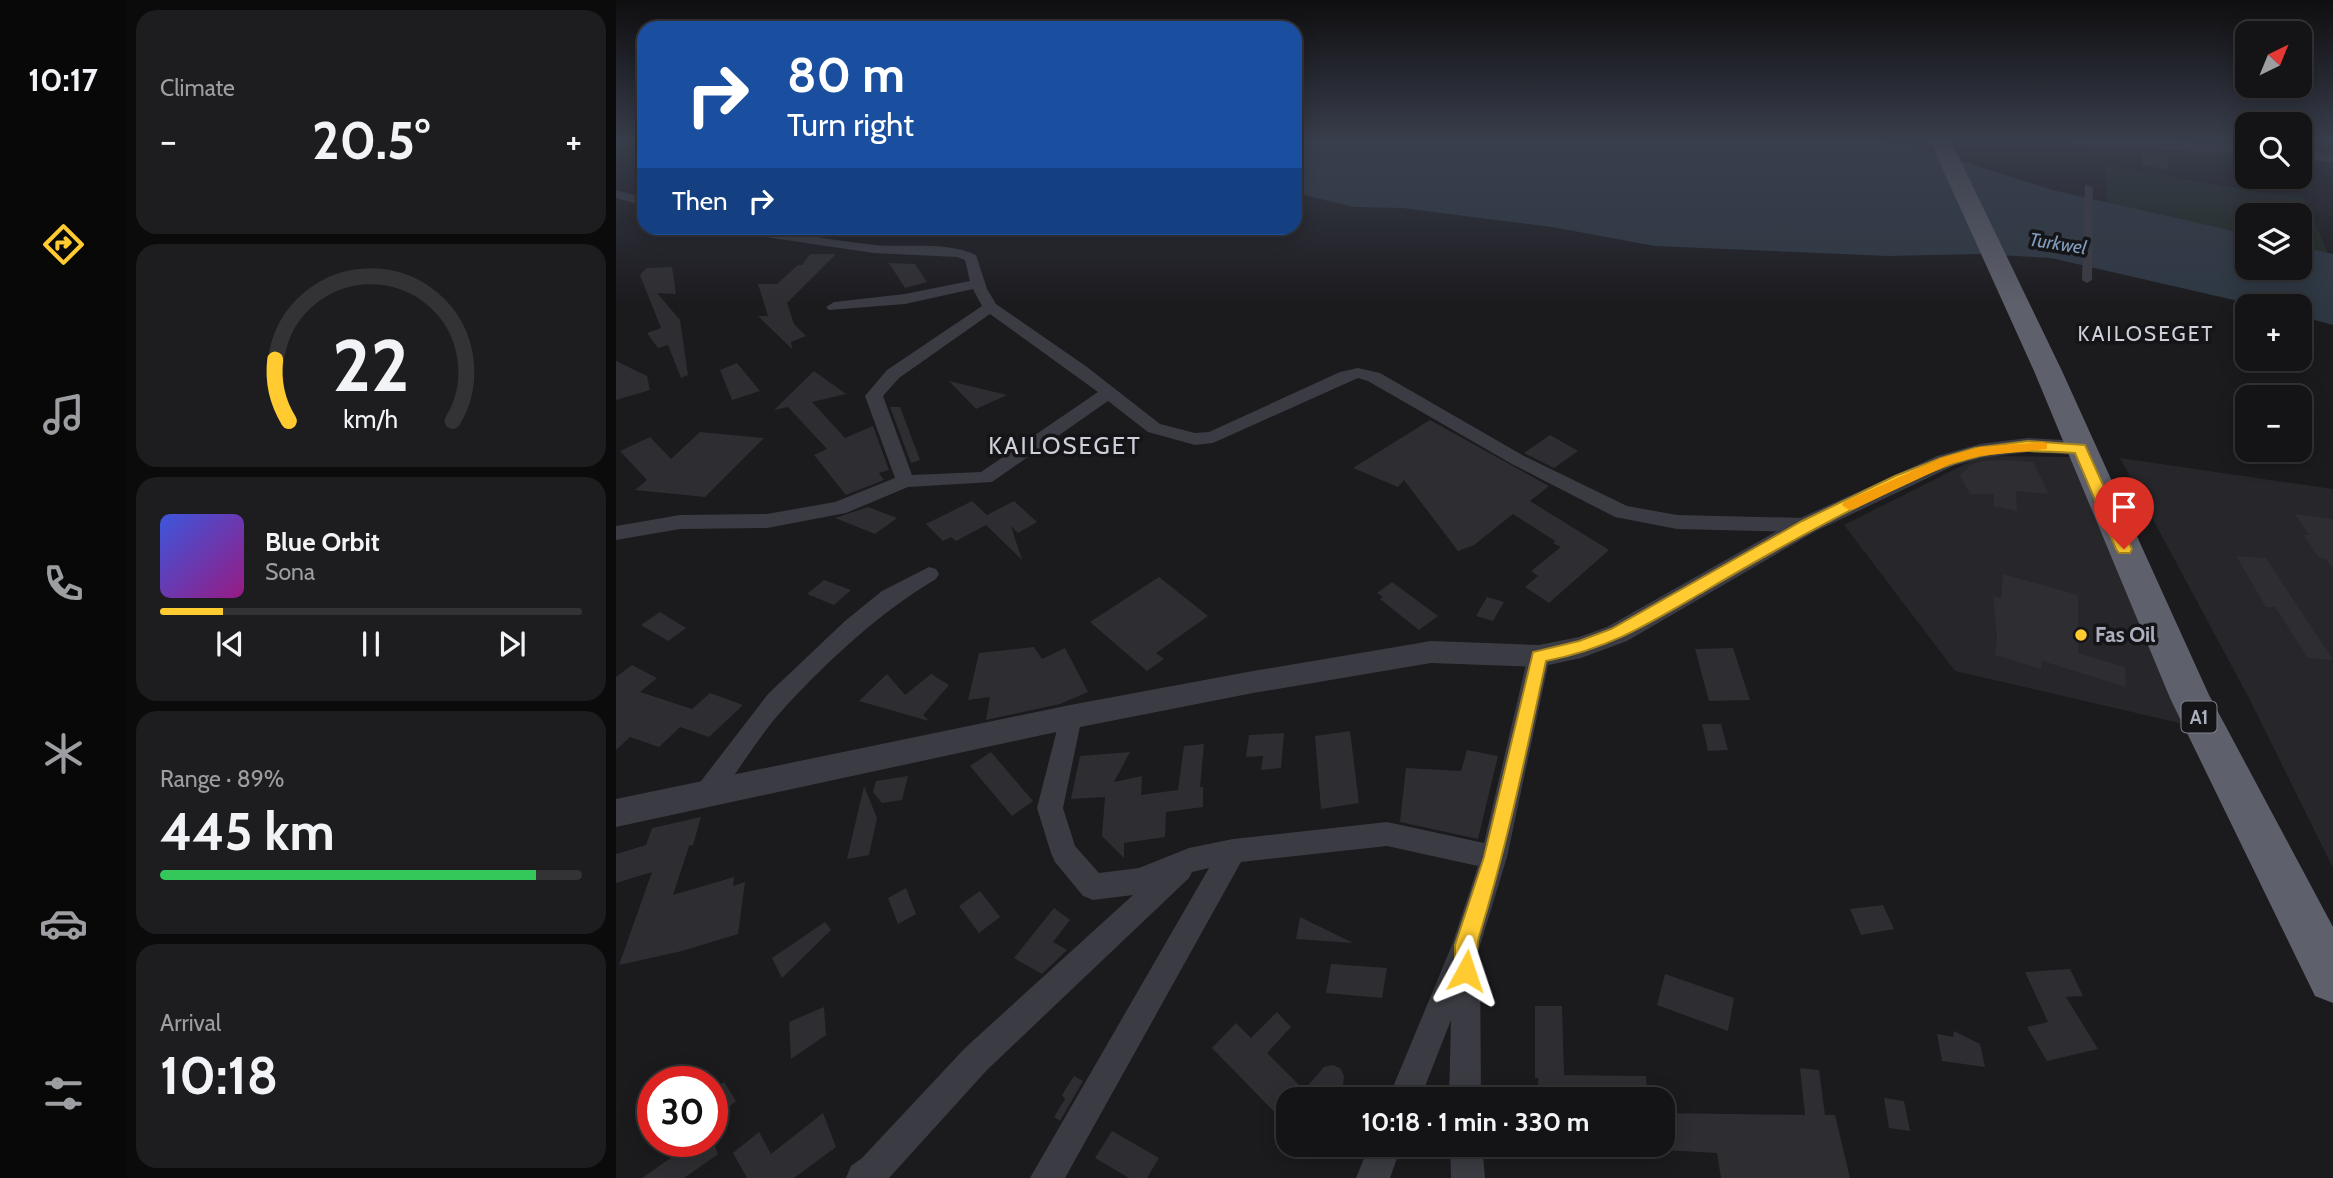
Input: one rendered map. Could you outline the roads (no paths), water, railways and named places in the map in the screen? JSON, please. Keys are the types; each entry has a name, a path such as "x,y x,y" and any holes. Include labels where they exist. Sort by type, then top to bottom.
{"highway":[{"name":"A1","path":"1965,196 2048,371 2190,698 2333,978"}],"street":[{"path":"2087,280 2088,196"},
{"path":"779,235 874,249 960,253 971,258 978,284 990,307 1154,428 1195,439 1213,437 1346,376 1365,374 1518,460 1622,512 1678,522 1807,525"},
{"path":"834,307 905,299 978,284"},
{"path":"905,481 874,396 893,374 990,307"},
{"path":"616,533 680,522 779,519 839,508 905,481 985,478 1108,393"},
{"path":"616,813 1070,716 1431,652 1539,656 1581,648 1617,634 1807,525 1900,480 1968,455 2028,445 2080,449"},
{"path":"706,793 776,701 853,627 889,597 929,574"},
{"path":"1409,1087 1466,945 1494,857 1539,656"},
{"path":"1070,716 1050,808 1064,853 1093,887 1140,881 1189,860 1233,851 1387,834 1494,857"},
{"path":"1046,1178 1233,851"},
{"path":"863,1178 874,1170 976,1059 1189,860"},
{"path":"1465,1087 1466,945"},
{"path":"1373,1178 1381,1157"},
{"path":"1467,1157 1468,1178"}],"water":[{"name":"Turkwel","path":"1308,196 2078,196 2235,231 2235,280 2312,280 2312,249 2333,254 2333,325 2312,319 2312,294 2235,294 2235,300 2051,258 1981,254 1888,256 1655,246 1552,227 1402,208 1354,207"}],"place":[{"name":"Fas Oil","path":"2081,635"}],"district":[{"name":"KAILOSEGET","path":"2146,334"},
{"name":"KAILOSEGET","path":"1065,446"}]}
